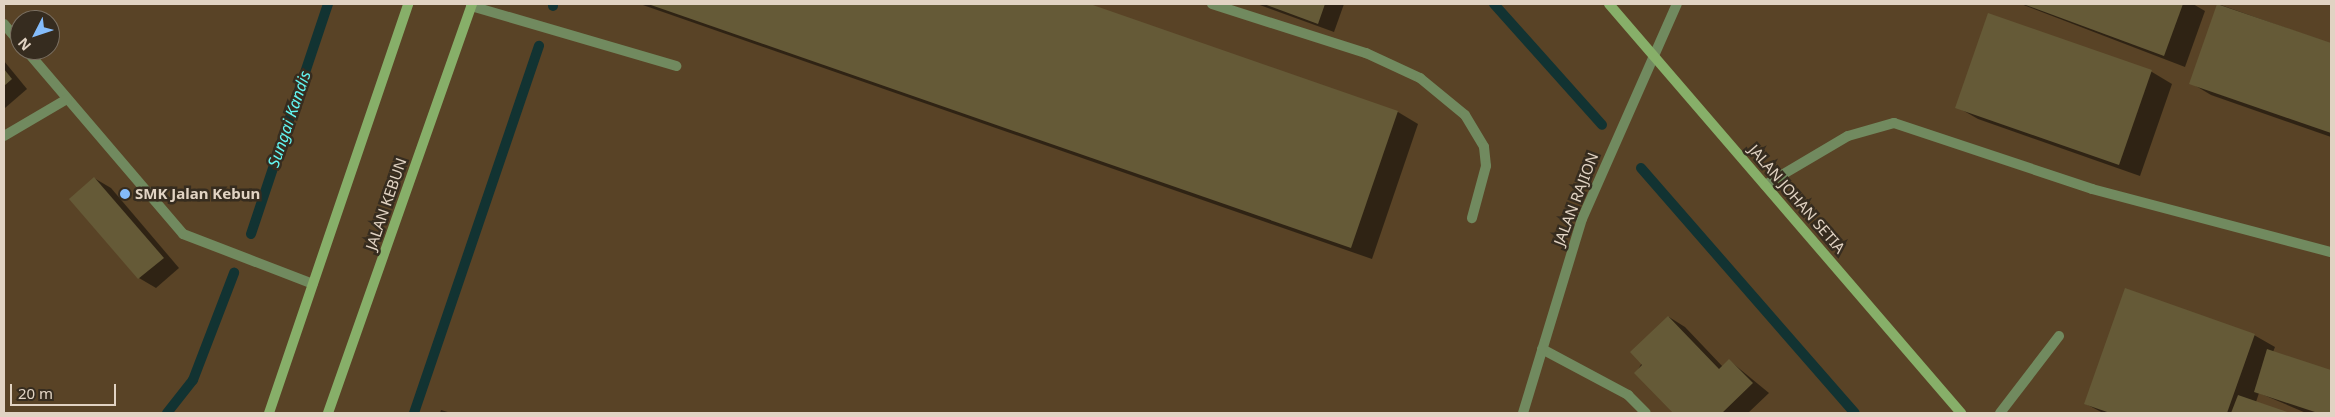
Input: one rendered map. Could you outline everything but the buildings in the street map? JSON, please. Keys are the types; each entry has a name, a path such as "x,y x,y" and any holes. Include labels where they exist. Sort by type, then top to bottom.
{"main road":[{"path":"269,413 408,4"},
{"name":"JALAN JOHAN SETIA","path":"1609,4 1961,413"},
{"name":"JALAN KEBUN","path":"328,413 472,5"}],"street":[{"path":"1212,4 1366,53 1420,78 1465,115 1484,147 1486,166 1472,218"},
{"name":"JALAN RAJION","path":"1523,413 1582,219 1626,114 1657,59 1677,4"},
{"path":"472,5 676,66"},
{"path":"34,60 183,234 313,284"},
{"path":"4,136 67,99"},
{"path":"1765,185 1848,136 1894,123 2092,189 2331,252"},
{"path":"2000,413 2059,336"},
{"path":"1542,349 1628,395 1646,413"}],"waterway":[{"name":"Sungai Kandis","path":"251,234 328,4"},
{"path":"1494,4 1602,125"},
{"path":"414,413 539,46"},
{"path":"1641,168 1855,413"},
{"name":"Sungai Kandis","path":"167,413 193,380 234,273"}],"place":[{"name":"SMK Jalan Kebun","path":"125,194"}]}
